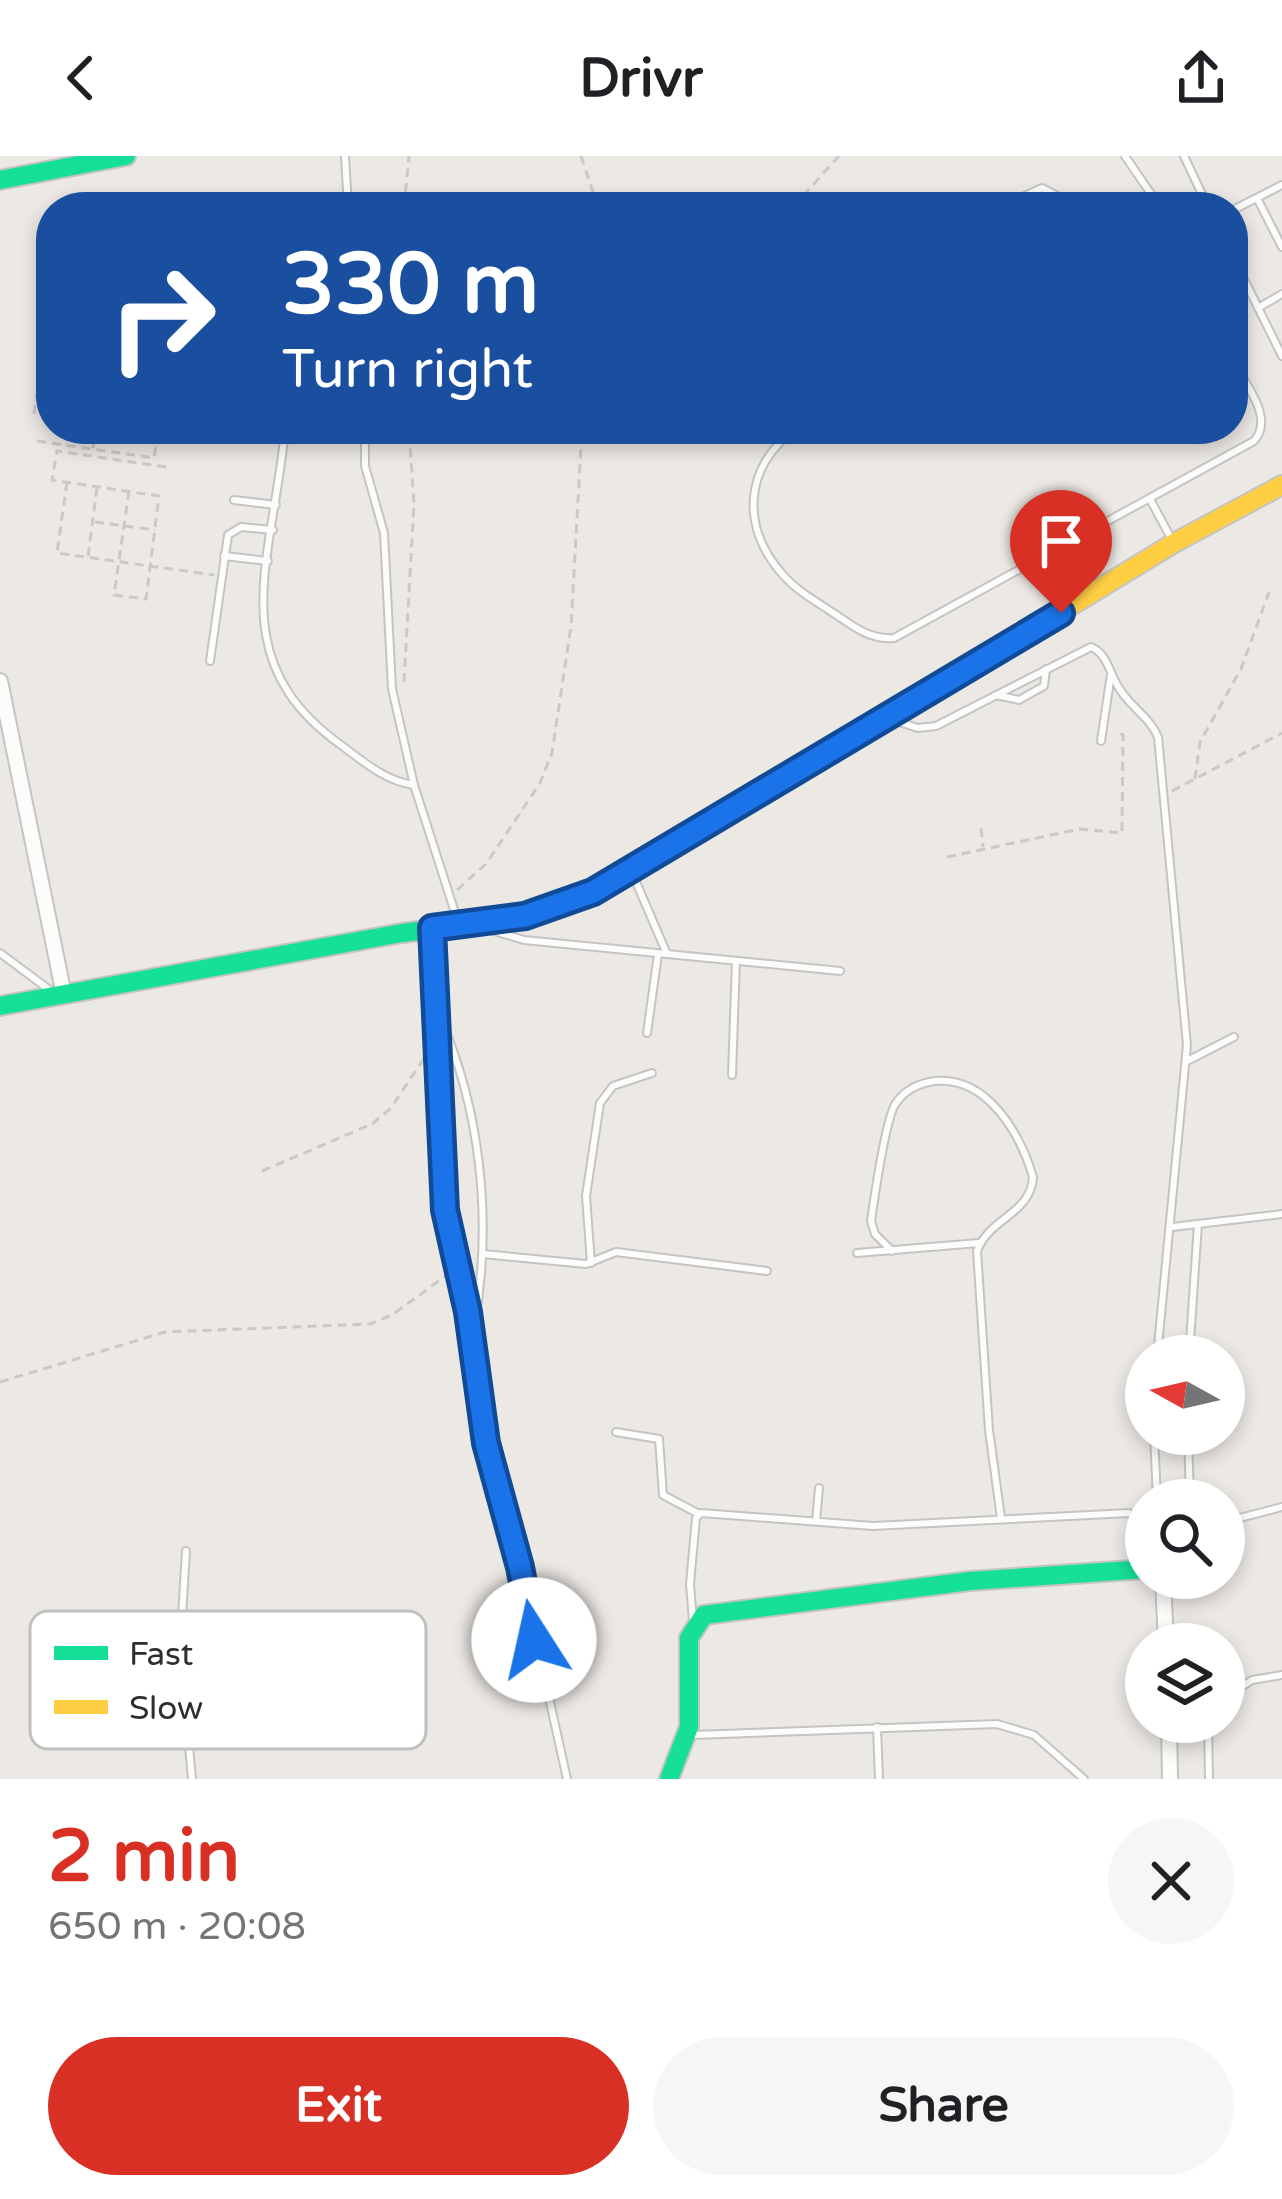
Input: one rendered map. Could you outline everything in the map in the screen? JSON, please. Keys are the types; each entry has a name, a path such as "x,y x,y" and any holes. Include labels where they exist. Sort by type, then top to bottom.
{"street":[{"path":"0,180 125,156"},
{"path":"0,1006 548,910 631,871 1174,543 1282,485"},
{"path":"0,681 60,995"},
{"path":"669,1779 690,1735 694,1699 688,1637 694,1624 711,1613 986,1579 1125,1570"},
{"path":"1169,1743 1170,1779"}],"lane":[{"path":"345,156 347,192"},
{"path":"1125,156 1150,192"},
{"path":"1184,156 1201,192"},
{"path":"1248,202 1282,185"},
{"path":"1257,197 1282,247"},
{"path":"1248,287 1282,356"},
{"path":"1258,308 1282,294"},
{"path":"1248,395 1263,419 1258,437 1248,443"},
{"path":"283,444 263,630 284,691 311,724 388,778 414,785"},
{"path":"365,444 364,466 384,533 387,657 414,785 450,894 467,924 511,938 840,971"},
{"path":"777,444 767,452 756,477 754,503 765,549 788,580 880,638 901,635 1151,501 1246,444"},
{"path":"234,500 276,505"},
{"path":"1151,501 1174,543"},
{"path":"211,661 228,535 236,528 273,530"},
{"path":"224,556 268,561"},
{"path":"885,716 908,726 936,726 1091,647 1102,653 1120,690 1158,737 1187,1061 1159,1335"},
{"path":"996,695 1019,700 1042,688 1046,669"},
{"path":"1101,741 1111,673"},
{"path":"631,871 663,953 647,1033"},
{"path":"432,928 441,1178 472,1336 486,1443 520,1567 567,1779"},
{"path":"0,953 60,995"},
{"path":"732,1075 736,961"},
{"path":"434,1005 453,1048 469,1107 482,1192 483,1254 472,1336"},
{"path":"1187,1061 1234,1037"},
{"path":"591,1263 586,1196 600,1103 613,1086 652,1073"},
{"path":"892,1251 875,1234 871,1221 892,1108 914,1087 961,1082 988,1097 1031,1169 1034,1185 1028,1199 988,1230 980,1244 985,1387 1001,1518"},
{"path":"1171,1227 1282,1214"},
{"path":"1190,1335 1198,1224"},
{"path":"857,1253 980,1244"},
{"path":"483,1254 591,1263 616,1252 767,1271"},
{"path":"616,1432 659,1438 663,1495 699,1514 904,1526 1125,1513"},
{"path":"816,1521 819,1488"},
{"path":"1245,1517 1282,1507"},
{"path":"694,1624 690,1574 699,1514"},
{"path":"182,1611 186,1551"},
{"path":"1245,1684 1282,1676"},
{"path":"690,1735 1010,1726 1043,1741 1084,1779"},
{"path":"877,1727 879,1779"},
{"path":"1208,1743 1209,1779"},
{"path":"189,1749 192,1779"}],"path":[{"path":"405,192 409,156"},
{"path":"581,156 593,192"},
{"path":"806,192 838,156"},
{"path":"34,414 36,400"},
{"path":"59,444 154,458 156,444"},
{"path":"92,456 94,444"},
{"path":"403,688 414,503 411,444"},
{"path":"450,894 486,864 539,783 552,753 571,626 581,444"},
{"path":"129,491 114,595 146,599 159,496 129,491 52,480 57,451 166,467"},
{"path":"67,482 57,554 222,576"},
{"path":"88,558 98,487"},
{"path":"93,521 154,530"},
{"path":"1195,779 1200,742 1241,669 1269,592"},
{"path":"947,857 1085,828 1122,833 1123,735 1104,724"},
{"path":"1165,795 1282,733"},
{"path":"981,828 983,849"},
{"path":"262,1172 372,1124 391,1108 414,1069 436,1047"},
{"path":"0,1382 165,1332 370,1324 392,1315 428,1285 458,1269"}],"traffic: fast":[{"path":"0,180 126,156"},
{"path":"0,1006 402,933 500,921 571,902 677,844 1028,632"},
{"path":"669,1779 689,1727 689,1638 704,1615 970,1581 1125,1570"}],"traffic: slow":[{"path":"1028,632 1174,543 1282,485"}],"route":[{"path":"534,1640 520,1567 486,1443 468,1312 445,1210 432,928 525,916 593,892 1061,613"}]}
